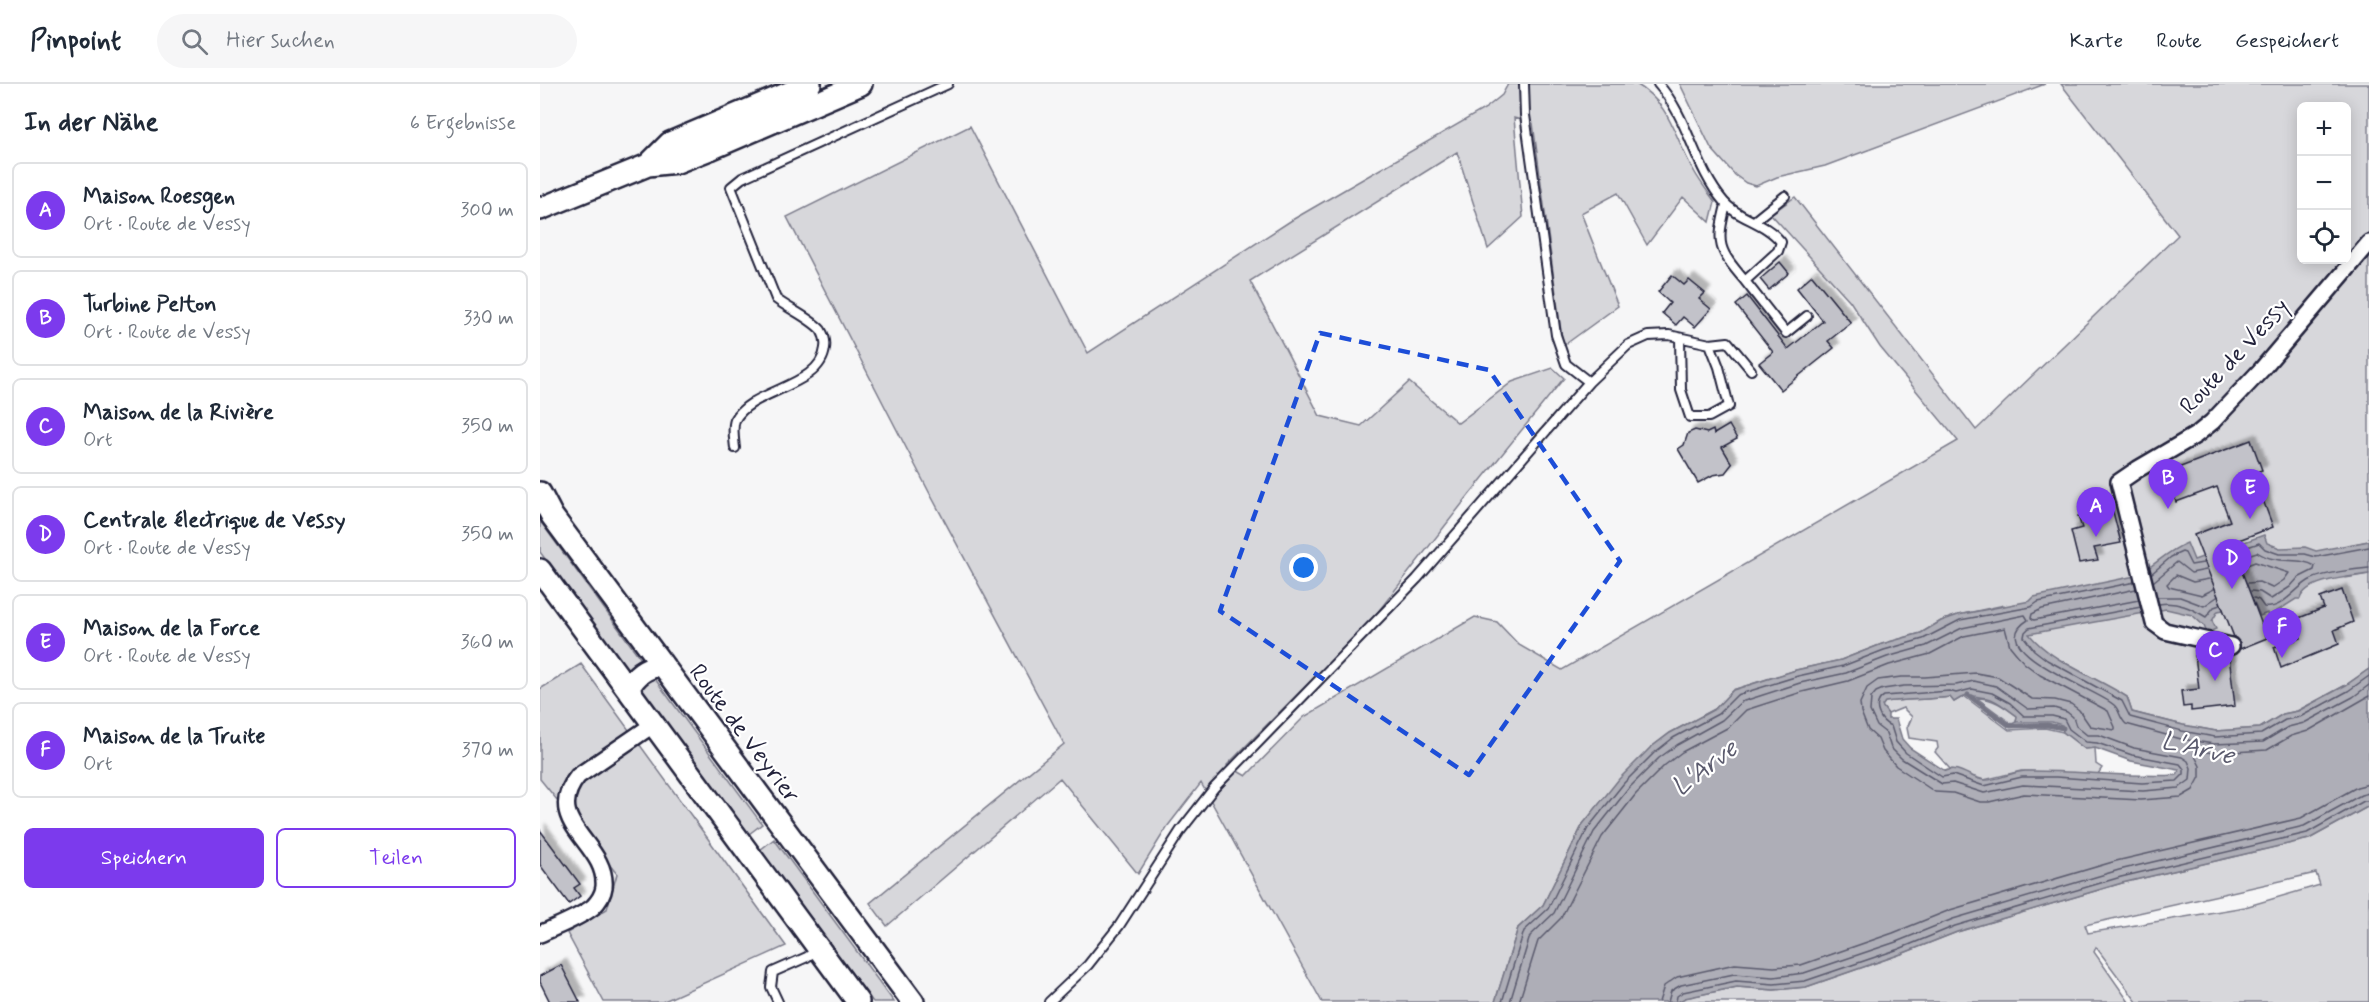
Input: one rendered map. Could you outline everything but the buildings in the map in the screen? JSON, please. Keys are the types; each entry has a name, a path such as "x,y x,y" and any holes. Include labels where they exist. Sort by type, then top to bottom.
{"main road":[{"path":"648,165 670,143 810,84"},
{"path":"540,209 648,165 677,162 861,84"},
{"name":"Route de Veyrier","path":"540,493 552,516 913,1002"},
{"path":"540,570 858,1002"},
{"path":"628,689 634,678 646,668 662,664"}],"street":[{"name":"Route de Vessy","path":"2231,646 2162,629 2154,623 2119,482 2138,468 2196,435 2212,422 2262,369 2369,243"},
{"path":"540,934 593,907 600,899 603,890 604,879 599,865 564,818 564,795 578,776 654,724"}],"lane":[{"path":"735,448 734,428 736,419 741,413 746,408 803,378 823,358 825,346 823,333 815,324 791,311 776,299 731,187 742,177 948,84"},
{"path":"1524,84 1525,115 1559,348 1566,364 1588,381"},
{"path":"1658,84 1671,101 1705,174 1726,205 1776,235 1781,244 1778,250 1745,281"},
{"path":"1754,221 1785,196"},
{"path":"1726,205 1719,230 1727,260 1786,333 1807,316"},
{"path":"1049,1002 1088,964 1119,926 1181,830 1214,788 1417,579 1588,381 1613,358 1640,339 1658,334 1710,344 1728,342 1751,370"},
{"path":"1680,338 1681,390 1690,417 1709,417 1729,405 1710,344"},
{"path":"778,1002 771,987 773,972 807,957 819,948"}],"highlighted area":[{"path":"1320,333 1489,370 1620,561 1469,775 1220,611"}],"shaded area":[{"path":"1508,84 1636,84 1648,92 1665,112 1687,159 1715,202 1710,222 1683,197 1647,245 1618,193 1581,213 1618,306 1563,346 1533,123 1514,118 1523,217 1488,249 1457,152 1250,281 1320,416 1361,426 1409,382 1458,423 1512,382 1553,368 1564,378 1374,617 1227,765 1246,776 1304,717 1475,617 1497,622 1519,645 1562,670 1958,441 1880,347 1850,301 1771,214 1795,197 1976,430 2178,235 2061,84 2369,84 2369,541 2339,547 2346,578 2369,574 2369,669 2346,685 2297,711 2283,714 2260,728 2216,731 2132,712 2127,697 2038,646 2004,605 1958,615 1941,621 1921,633 1882,644 1841,660 1796,670 1733,690 1715,709 1670,733 1650,748 1583,824 1543,905 1518,928 1495,1002 1322,1002 1201,783 1167,827 1138,874 1060,778 887,926 870,903 1064,744 929,492 787,217 970,126 1088,353 1292,220 1486,108 1502,95"},
{"path":"1680,84 2045,84 1825,166 1777,177 1756,186 1746,183 1735,175 1711,148"},
{"path":"540,521 641,659 633,663 627,671 540,552"},
{"path":"581,664 786,946 662,1002 604,1002 567,933 607,909 617,874 540,779 540,689"},
{"path":"655,679 762,824 749,834 641,689 647,681"},
{"path":"1964,696 2009,730 2045,728 2063,732 2085,749 2095,748 2096,764 2102,768 2098,774 2021,771 1984,780 1950,769 1935,752 1938,748 1937,742 1909,738 1907,728 1912,717 1903,708 1888,714 1882,706 1885,702 1950,697 1954,702"},
{"path":"1977,698 1988,699 2003,706 2017,716 2016,722 2012,724"},
{"path":"2369,806 2369,1002 2137,1002 2096,947 2094,952 2129,1002 1678,1002 1684,998 1737,987 1774,990 1806,987 1957,932 2122,883 2309,839","holes":["2316,873 2320,885 2245,907 2088,933 2085,925"]},
{"path":"774,839 894,1002 873,1002 760,850"}],"water":[{"name":"L'Arve","path":"2264,535 2267,543 2280,548 2305,547 2316,551 2369,541 2369,574 2320,583 2304,592 2300,599 2296,599 2268,617 2267,613 2260,616 2255,604 2218,611 2212,621 2216,629 2207,633 2204,626 2192,615 2166,609 2029,634 2050,654 2127,697 2132,712 2216,731 2260,728 2283,714 2298,711 2346,685 2369,669 2369,806 2309,839 2122,883 1957,932 1806,987 1774,990 1737,987 1685,998 1678,1002 1495,1002 1518,928 1543,905 1583,824 1619,779 1650,748 1670,733 1715,709 1733,690 1796,670 1841,660 1882,644 1921,633 1941,621 1958,615 2030,601 2034,597 2135,576 2187,543 2194,560","holes":["1964,696 1989,698 2001,705 2017,716 2016,722 2052,722 2062,725 2063,732 2085,749 2095,748 2131,761 2179,770 2177,775 2158,776 2025,771 1994,779 1979,779 1955,769 1945,771 1910,748 1902,739 1896,719 1888,719 1888,714 1882,706 1885,702 1893,701 1950,697 1954,702"]}],"waterway":[{"path":"1968,695 2010,726 2047,725 2063,728"}],"place":[{"name":"Turbine Pelton","path":"2168,509"},
{"name":"Maison de la Force","path":"2250,519"},
{"name":"Maison Roesgen","path":"2096,537"},
{"name":"Centrale électrique de Vessy","path":"2232,589"},
{"name":"Maison de la Truite","path":"2282,658"},
{"name":"Maison de la Rivière","path":"2215,681"}]}
